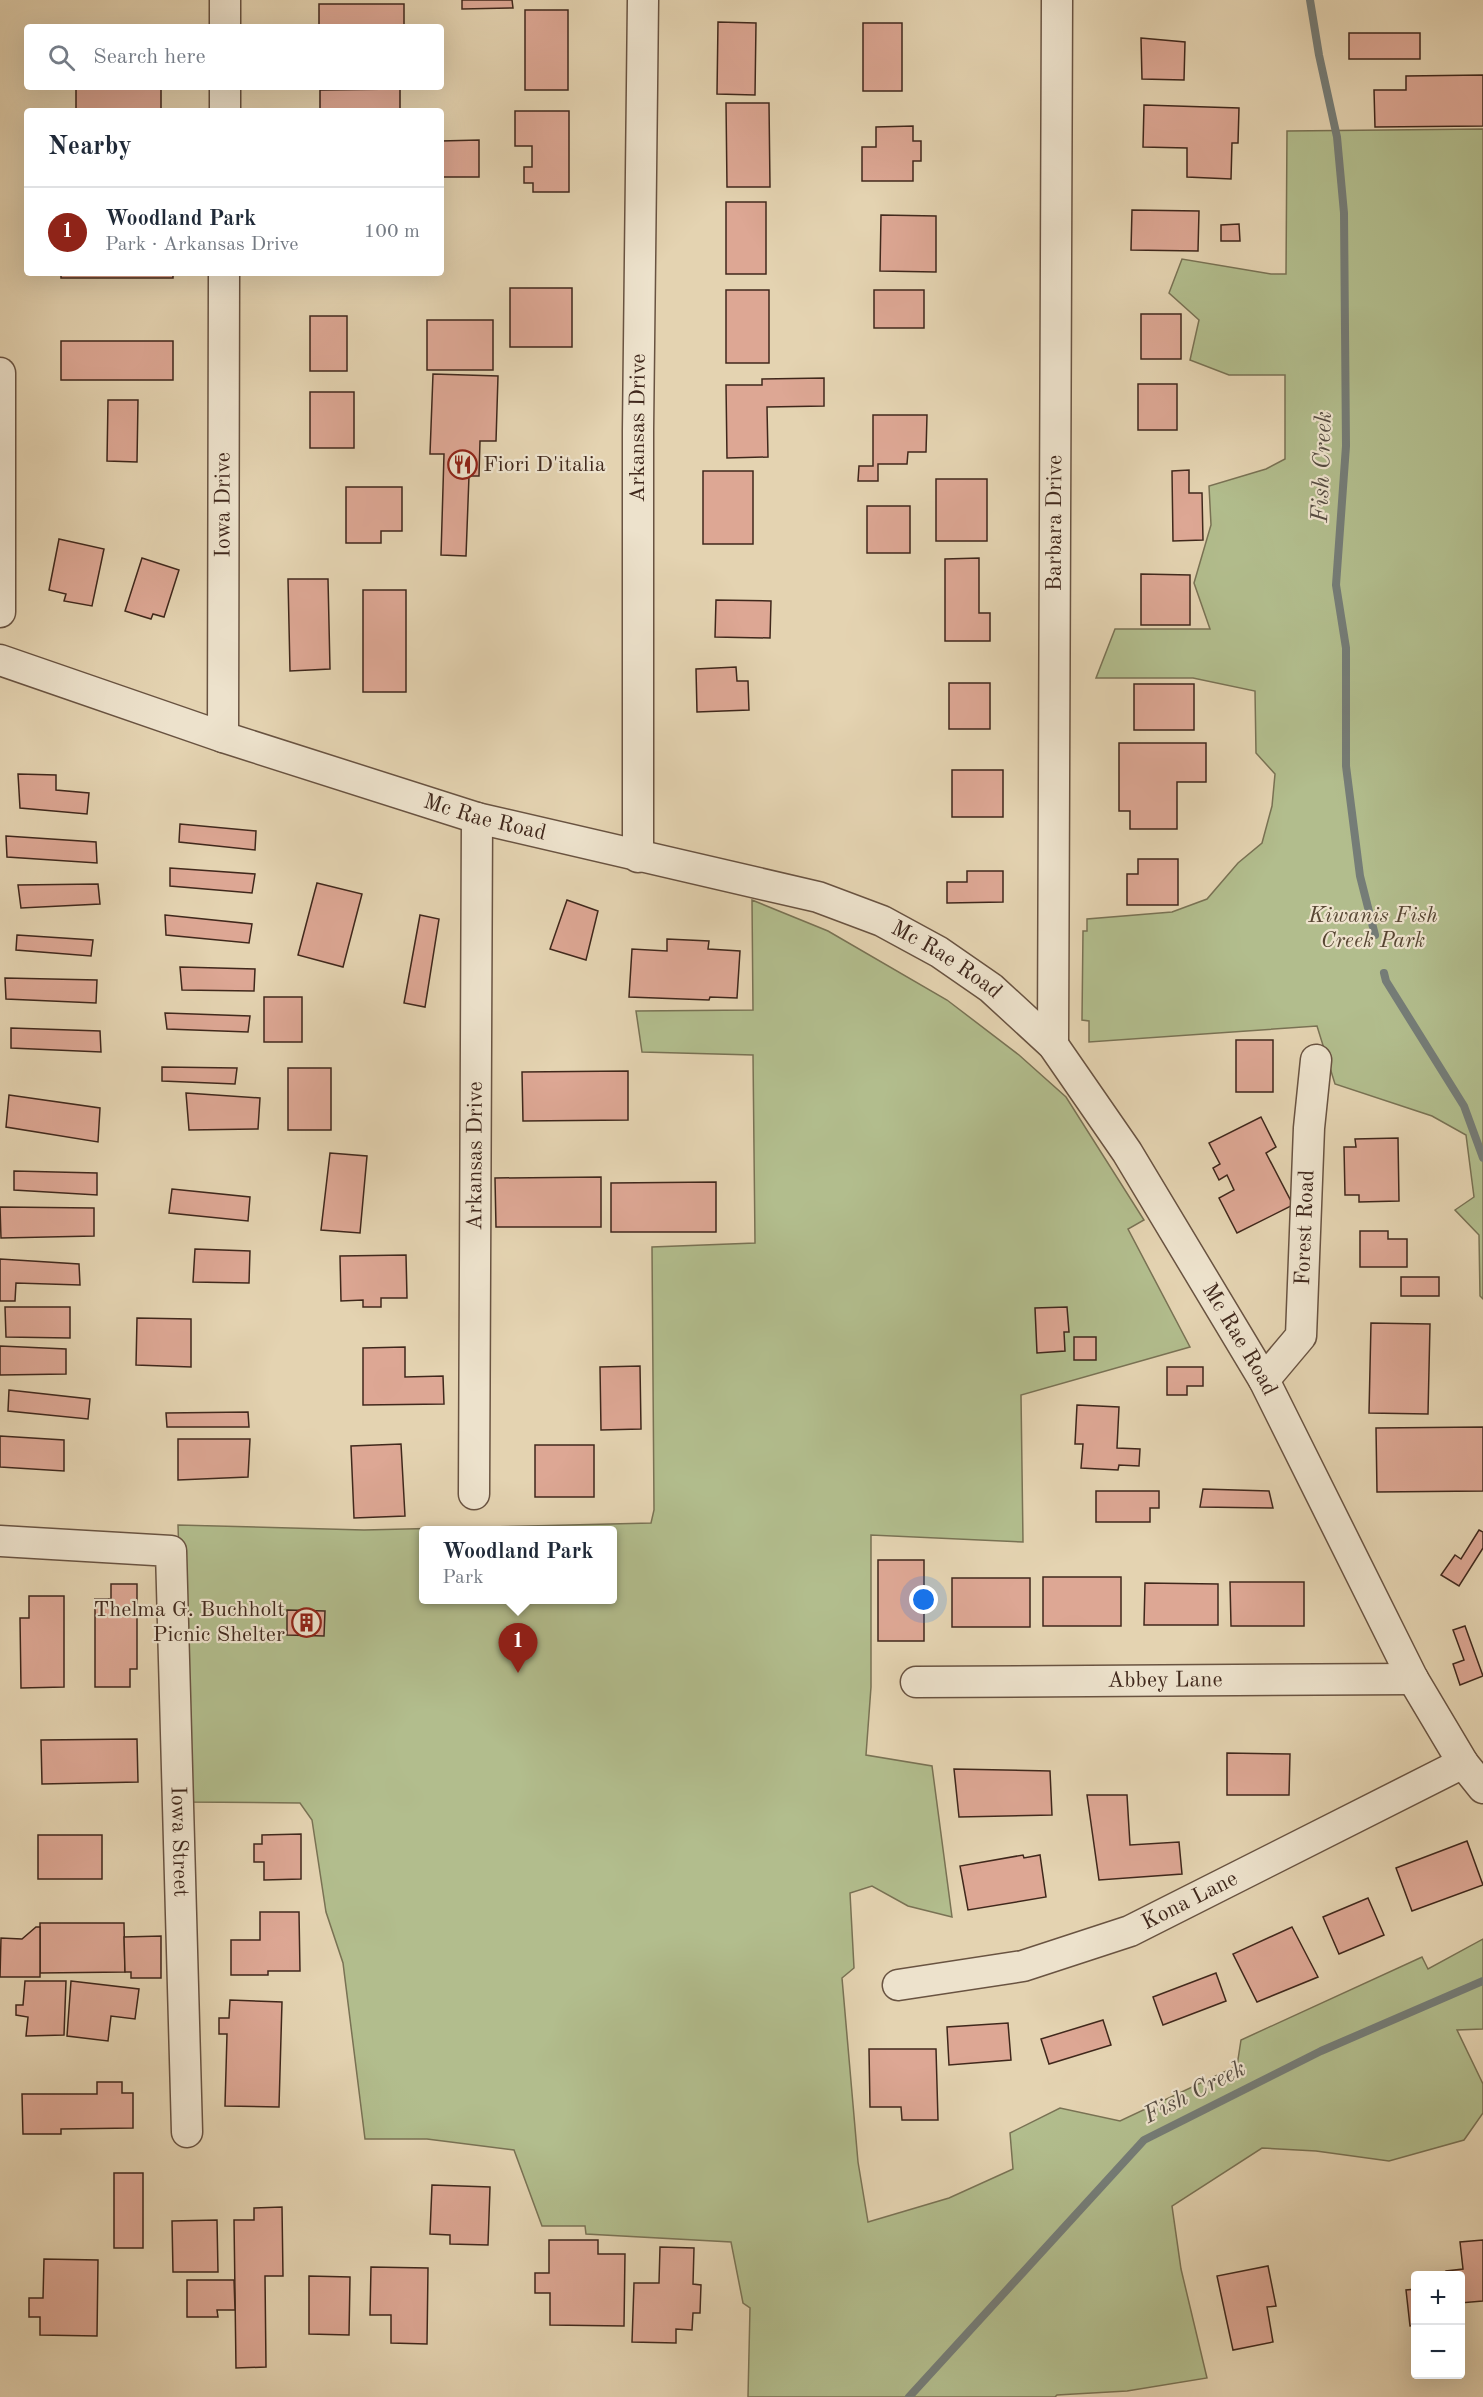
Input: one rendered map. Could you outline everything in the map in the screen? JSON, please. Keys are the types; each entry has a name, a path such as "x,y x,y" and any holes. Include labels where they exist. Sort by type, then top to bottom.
{"street":[{"path":"225,0 225,24"},
{"name":"Arkansas Drive","path":"638,857 638,431 643,0"},
{"name":"Barbara Drive","path":"1053,1045 1057,0"},
{"path":"225,90 225,108"},
{"name":"Iowa Drive","path":"223,737 224,276"},
{"path":"0,373 0,612"},
{"name":"Mc Rae Road","path":"0,660 223,737 477,818 818,897 882,921 939,952 991,988 1053,1045 1127,1152 1264,1380 1413,1679 1463,1763 1483,1788"},
{"name":"Arkansas Drive","path":"474,1494 477,818"},
{"name":"Forest Road","path":"1264,1380 1301,1336 1309,1128 1316,1060"},
{"name":"Iowa Street","path":"0,1541 171,1551 187,2132"},
{"name":"Abbey Lane","path":"916,1682 1413,1679"},
{"name":"Kona Lane","path":"898,1985 1023,1966 1130,1931 1463,1763"}],"green space":[{"name":"Kiwanis Fish Creek Park","path":"1483,129 1483,1299 1480,1296 1479,1235 1455,1210 1474,1197 1466,1135 1432,1116 1335,1084 1317,1026 1089,1042 1089,1021 1082,1020 1083,931 1087,931 1087,919 1172,912 1207,899 1238,863 1262,843 1272,806 1275,774 1256,753 1255,691 1193,678 1096,678 1115,629 1210,629 1194,583 1211,525 1209,486 1266,469 1285,459 1285,375 1229,375 1190,360 1199,320 1169,293 1182,259 1271,274 1286,274 1287,131"},
{"path":"752,900 828,931 947,1000 1019,1055 1066,1097 1144,1220 1128,1229 1190,1347 1021,1395 1023,1542 871,1535 871,1687 866,1755 932,1766 952,1917 908,1906 872,1886 850,1893 854,1968 842,1978 858,2162 868,2222 949,2198 1013,2169 1010,2133 1060,2108 1120,2121 1237,2066 1241,2040 1422,1957 1428,1969 1483,1939 1483,2029 1457,2030 1483,2084 1483,2113 1464,2140 1389,2161 1316,2151 1262,2148 1172,2206 1181,2269 1207,2378 1127,2391 1057,2395 1055,2397 748,2397 750,2308 743,2303 731,2242 586,2234 585,2226 542,2226 514,2150 427,2139 365,2139 343,1963 326,1912 312,1820 300,1803 187,1802 178,1525 364,1530 419,1529 419,1604 617,1604 617,1526 528,1526 651,1523 654,1510 652,1247 755,1243 753,1055 642,1052 636,1011 753,1010"}],"building":[{"path":"462,0 512,0 513,8 462,9"},
{"path":"319,4 404,4 404,24 319,24"},
{"path":"525,10 568,10 568,90 525,90"},
{"path":"718,22 756,23 755,95 717,94"},
{"path":"863,23 902,23 902,91 863,91"},
{"path":"1349,33 1420,33 1420,59 1349,59"},
{"path":"1141,38 1185,42 1184,80 1142,79"},
{"path":"1483,75 1483,126 1375,127 1374,90 1406,90 1406,76"},
{"path":"76,90 161,90 161,108 76,108"},
{"path":"320,90 400,90 400,108 320,108"},
{"path":"726,103 769,103 770,187 727,187"},
{"path":"1144,105 1239,108 1238,143 1232,143 1231,179 1187,177 1187,148 1143,147"},
{"path":"515,111 569,111 569,192 533,192 533,183 524,183 524,167 532,167 532,146 515,146"},
{"path":"913,126 913,141 921,141 921,161 913,161 913,181 862,181 862,147 876,147 876,127"},
{"path":"479,140 479,177 444,177 444,141"},
{"path":"726,202 766,202 766,274 726,274"},
{"path":"1132,210 1199,211 1198,251 1131,250"},
{"path":"881,215 936,216 936,272 880,271"},
{"path":"1239,224 1240,241 1221,241 1221,225"},
{"path":"61,276 173,276 173,278 61,278"},
{"path":"510,288 572,288 572,347 510,347"},
{"path":"726,290 769,290 769,363 726,363"},
{"path":"874,290 924,290 924,328 874,328"},
{"path":"1141,314 1181,314 1181,359 1141,359"},
{"path":"310,316 347,316 347,371 310,371"},
{"path":"427,320 493,320 493,370 427,370"},
{"path":"61,341 173,341 173,380 61,380"},
{"name":"Fiori D'italia","path":"433,374 498,376 496,441 480,441 479,476 469,476 466,556 441,555 444,454 430,454"},
{"path":"824,378 824,406 767,407 768,457 727,458 726,385 762,385 762,379"},
{"path":"1138,384 1177,384 1177,430 1138,430"},
{"path":"310,392 354,392 354,448 310,448"},
{"path":"108,400 138,400 137,462 107,461"},
{"path":"873,415 927,415 926,452 908,452 907,464 878,464 878,481 858,481 859,466 873,466"},
{"path":"1189,470 1189,493 1202,493 1203,540 1173,541 1172,471"},
{"path":"703,471 753,471 753,544 703,544"},
{"path":"936,479 987,479 987,541 936,541"},
{"path":"346,487 402,487 402,531 381,531 381,543 346,543"},
{"path":"867,506 910,506 910,553 867,553"},
{"path":"59,539 104,549 92,606 64,601 66,594 49,590"},
{"path":"142,558 179,570 164,617 153,614 151,619 125,611"},
{"path":"979,558 979,613 990,613 990,641 945,641 945,559"},
{"path":"1141,574 1190,575 1190,625 1141,625"},
{"path":"288,579 328,579 330,669 290,671"},
{"path":"363,590 406,590 406,692 363,692"},
{"path":"716,600 771,601 770,638 715,637"},
{"path":"736,667 737,681 748,681 749,710 697,712 696,669"},
{"path":"949,683 990,683 990,729 949,729"},
{"path":"1134,684 1194,684 1194,730 1134,730"},
{"path":"1119,743 1206,743 1206,782 1177,782 1177,829 1130,829 1130,811 1119,811"},
{"path":"952,770 1003,770 1003,817 952,817"},
{"path":"18,774 56,775 56,790 89,793 87,814 20,808"},
{"path":"180,824 256,831 255,850 179,842"},
{"path":"6,836 96,842 97,863 7,857"},
{"path":"1138,859 1178,859 1178,905 1127,905 1127,874 1138,874"},
{"path":"170,868 255,874 252,893 170,886"},
{"path":"967,871 1003,871 1003,902 947,903 947,882 967,882"},
{"path":"317,883 362,894 343,967 298,955"},
{"path":"98,884 100,904 21,908 18,885"},
{"path":"567,900 598,911 586,960 550,949"},
{"path":"165,915 252,924 249,943 166,935"},
{"path":"420,915 439,919 425,1007 404,1003"},
{"path":"17,935 93,940 91,956 16,950"},
{"path":"667,939 709,941 708,949 740,951 737,998 710,997 709,1000 629,997 632,949 667,951"},
{"path":"180,967 255,969 254,991 182,990"},
{"path":"5,978 97,980 96,1003 6,999"},
{"path":"264,997 302,997 302,1042 264,1042"},
{"path":"165,1013 250,1016 248,1032 167,1029"},
{"path":"11,1028 100,1031 101,1052 11,1048"},
{"path":"1236,1040 1273,1040 1273,1092 1236,1092"},
{"path":"162,1067 237,1068 235,1084 162,1081"},
{"path":"288,1068 331,1068 331,1130 288,1130"},
{"path":"628,1071 628,1120 523,1121 522,1072"},
{"path":"186,1093 260,1098 258,1129 189,1130"},
{"path":"9,1095 100,1108 98,1142 6,1127"},
{"path":"1261,1117 1276,1147 1266,1153 1293,1205 1237,1233 1219,1198 1234,1190 1227,1175 1219,1180 1213,1168 1220,1164 1209,1143"},
{"path":"1398,1138 1399,1201 1359,1202 1359,1195 1345,1195 1344,1147 1356,1147 1355,1139"},
{"path":"330,1153 367,1156 360,1233 321,1230"},
{"path":"14,1171 97,1173 97,1195 14,1190"},
{"path":"601,1177 601,1227 496,1227 495,1178"},
{"path":"716,1182 716,1232 611,1232 611,1183"},
{"path":"172,1189 250,1197 248,1221 169,1213"},
{"path":"0,1207 94,1208 94,1236 1,1238"},
{"path":"1360,1231 1388,1231 1388,1239 1407,1239 1407,1267 1360,1267"},
{"path":"195,1249 250,1251 249,1283 193,1282"},
{"path":"406,1255 407,1298 381,1298 381,1307 363,1307 363,1300 341,1301 340,1256"},
{"path":"0,1259 79,1264 80,1285 16,1283 15,1301 0,1301"},
{"path":"1401,1277 1439,1277 1439,1296 1401,1296"},
{"path":"5,1307 70,1307 70,1338 6,1337"},
{"path":"1067,1307 1069,1332 1064,1332 1065,1351 1037,1353 1035,1308"},
{"path":"137,1318 191,1319 191,1367 136,1365"},
{"path":"1371,1323 1430,1324 1428,1414 1369,1413"},
{"path":"1074,1337 1096,1337 1096,1360 1074,1360"},
{"path":"0,1346 66,1349 66,1374 0,1375"},
{"path":"405,1347 405,1377 443,1376 444,1404 363,1405 363,1348"},
{"path":"640,1366 641,1429 601,1430 600,1367"},
{"path":"1167,1367 1203,1367 1203,1386 1187,1386 1187,1395 1167,1395"},
{"path":"9,1390 90,1399 88,1419 8,1411"},
{"path":"1077,1405 1119,1407 1117,1448 1140,1449 1139,1466 1119,1465 1118,1470 1081,1468 1083,1444 1075,1444"},
{"path":"248,1412 249,1427 167,1427 166,1413"},
{"path":"1483,1427 1483,1491 1377,1492 1376,1428"},
{"path":"0,1436 64,1440 64,1471 0,1467"},
{"path":"178,1439 250,1439 248,1477 178,1480"},
{"path":"401,1444 405,1516 354,1518 351,1446"},
{"path":"535,1445 594,1445 594,1497 535,1497"},
{"path":"1203,1489 1269,1491 1273,1508 1200,1507"},
{"path":"1096,1491 1159,1491 1159,1508 1150,1508 1150,1522 1096,1522"},
{"path":"1479,1530 1483,1532 1483,1548 1459,1586 1441,1575 1455,1555 1461,1559"},
{"path":"878,1560 924,1560 924,1641 878,1641"},
{"path":"1043,1577 1121,1577 1121,1626 1043,1626"},
{"path":"952,1578 1030,1578 1030,1627 952,1627"},
{"path":"1230,1582 1304,1582 1304,1626 1231,1626"},
{"path":"1145,1583 1218,1584 1218,1625 1144,1625"},
{"path":"111,1584 137,1584 137,1669 130,1669 130,1687 95,1687 95,1599 111,1599"},
{"path":"29,1596 64,1596 64,1687 21,1688 20,1618 29,1618"},
{"name":"Thelma G. Buchholt Picnic Shelter","path":"287,1610 325,1611 324,1636 287,1635"},
{"path":"1465,1626 1483,1676 1460,1685 1453,1664 1464,1660 1453,1630"},
{"path":"137,1739 138,1782 42,1784 41,1740"},
{"path":"1227,1753 1290,1754 1289,1795 1227,1795"},
{"path":"954,1769 1050,1771 1052,1815 959,1817"},
{"path":"1087,1795 1127,1795 1130,1845 1179,1842 1182,1874 1099,1880"},
{"path":"301,1834 301,1879 264,1880 264,1862 254,1862 254,1844 262,1844 262,1835"},
{"path":"38,1835 102,1835 102,1879 38,1879"},
{"path":"1467,1841 1483,1885 1412,1911 1396,1868"},
{"path":"1023,1855 1024,1858 1040,1855 1046,1897 968,1910 960,1866"},
{"path":"1368,1898 1384,1935 1339,1954 1323,1917"},
{"path":"260,1912 299,1912 300,1971 268,1971 268,1975 231,1975 231,1940 260,1940"},
{"path":"40,1923 124,1923 125,1972 40,1973"},
{"path":"36,1927 40,1927 40,1977 0,1977 1,1938 22,1939"},
{"path":"1292,1927 1318,1977 1257,2002 1233,1954"},
{"path":"161,1936 161,1978 131,1978 131,1972 125,1972 124,1937"},
{"path":"1216,1973 1226,2001 1163,2025 1153,1997"},
{"path":"25,1981 66,1981 64,2035 26,2036 28,2017 16,2015 16,2005 23,2005"},
{"path":"71,1981 139,1989 135,2019 111,2016 108,2041 67,2036"},
{"path":"230,2000 282,2002 279,2107 225,2106 227,2034 219,2034 219,2018 229,2018"},
{"path":"1103,2020 1111,2045 1049,2064 1041,2039"},
{"path":"1008,2023 1011,2060 949,2065 947,2027"},
{"path":"869,2049 936,2049 938,2120 902,2120 901,2107 870,2107"},
{"path":"97,2082 122,2082 122,2093 133,2093 133,2128 61,2129 61,2134 23,2134 22,2094 97,2094"},
{"path":"114,2173 143,2173 143,2248 114,2248"},
{"path":"432,2185 490,2187 488,2245 450,2244 450,2235 430,2234"},
{"path":"282,2207 283,2276 265,2276 266,2367 236,2368 234,2220 254,2220 254,2208"},
{"path":"217,2220 218,2272 173,2272 172,2221"},
{"path":"549,2240 598,2240 598,2254 625,2254 624,2326 550,2325 550,2293 535,2293 535,2273 549,2273"},
{"path":"1483,2240 1483,2301 1465,2303 1465,2271 1446,2271 1463,2269 1460,2242"},
{"path":"660,2247 694,2248 693,2284 701,2285 700,2313 693,2313 692,2330 676,2329 676,2343 632,2342 634,2283 659,2283"},
{"path":"44,2259 98,2260 97,2336 40,2335 40,2317 29,2317 29,2298 43,2298"},
{"path":"1268,2266 1276,2306 1267,2307 1273,2342 1233,2350 1217,2276"},
{"path":"371,2267 428,2268 427,2344 391,2343 391,2315 370,2315"},
{"path":"309,2276 350,2277 349,2335 309,2334"},
{"path":"187,2280 234,2280 235,2310 217,2310 218,2317 187,2317"},
{"path":"1406,2290 1411,2290 1410,2326"}],"waterway":[{"name":"Fish Creek","path":"1310,0 1319,55 1337,137 1344,213 1346,446 1336,585 1346,648 1346,766 1360,876 1375,935"},
{"name":"Fish Creek","path":"1384,973 1386,981 1464,1106 1483,1158"},
{"name":"Fish Creek","path":"909,2397 1144,2140 1321,2051 1483,1981"}],"place":[{"name":"Fiori D'italia","path":"462,465"},
{"name":"Thelma G. Buchholt Picnic Shelter","path":"306,1623"},
{"name":"Woodland Park","path":"518,1673"}]}
